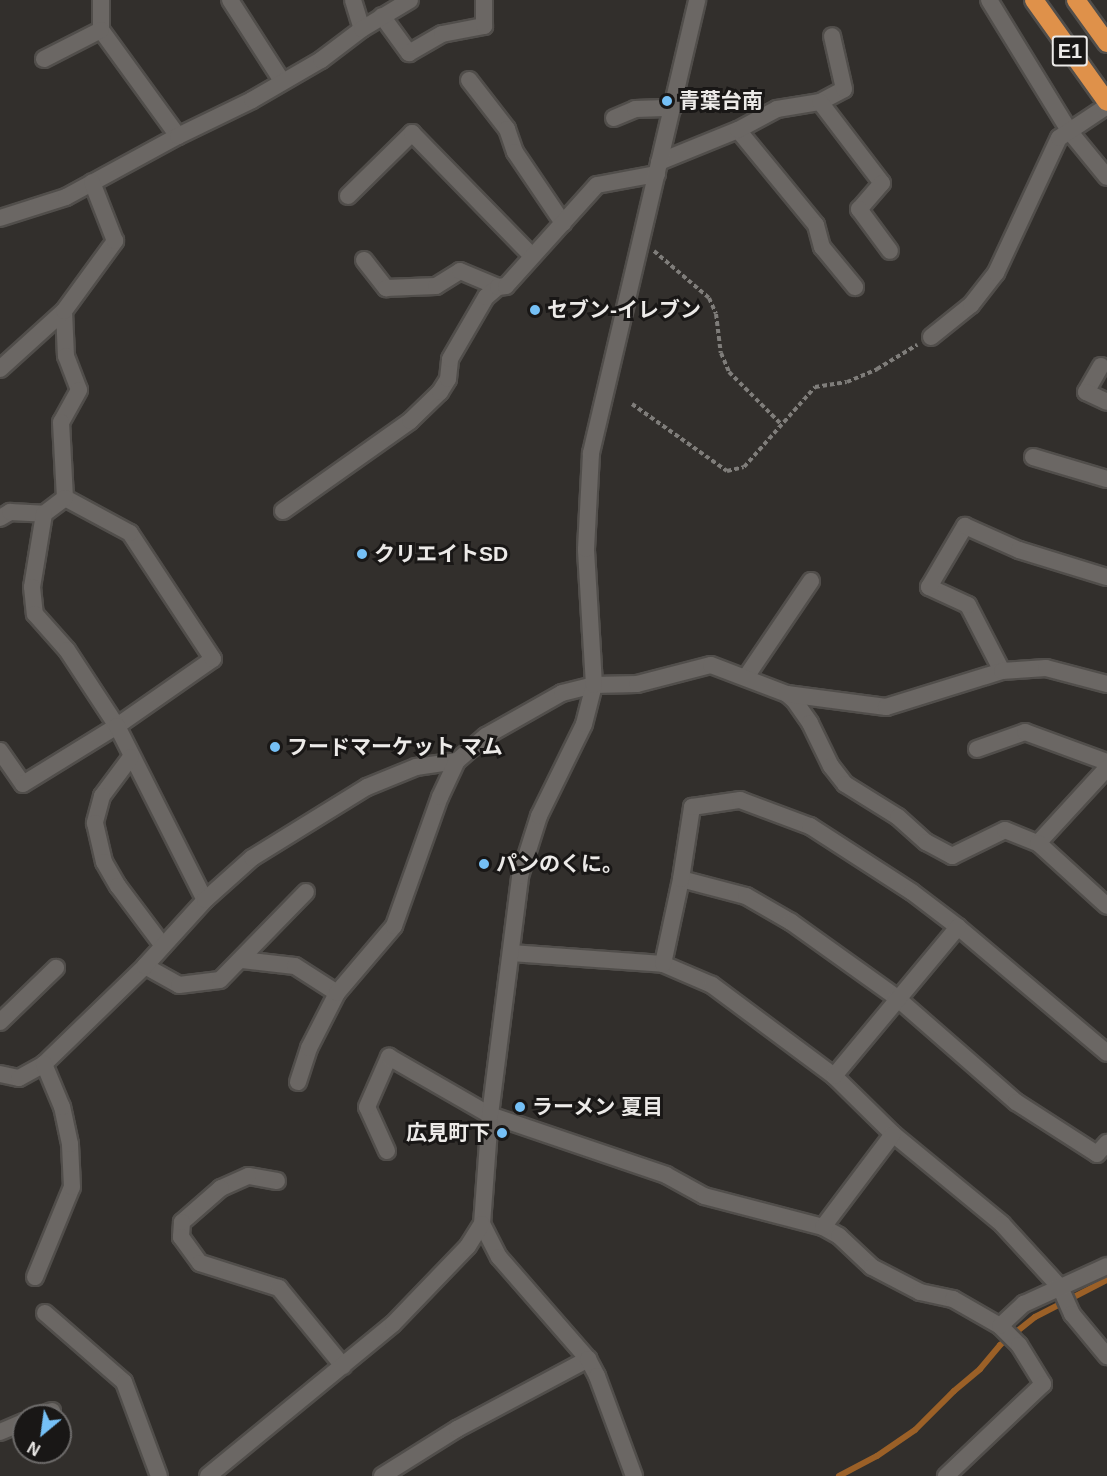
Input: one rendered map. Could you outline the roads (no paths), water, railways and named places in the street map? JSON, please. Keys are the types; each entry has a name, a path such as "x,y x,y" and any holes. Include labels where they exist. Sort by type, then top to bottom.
{"highway":[{"name":"E1","path":"1034,0 1107,102"},
{"name":"E1","path":"1076,0 1107,43"}],"street":[{"path":"101,0 101,30 178,136"},
{"path":"230,0 282,81"},
{"path":"353,0 362,29"},
{"path":"0,218 66,197 178,136 252,100 321,60 362,29 410,0"},
{"path":"382,16 409,53 442,34 484,26 484,0"},
{"path":"208,1476 393,1324 468,1245 482,1224 490,1115 519,876 539,816 584,724 594,685 586,549 591,453 642,244 697,0"},
{"path":"989,0 1107,177"},
{"path":"44,59 101,30"},
{"path":"282,511 410,421 440,392 448,380 450,359 486,297 498,288 506,286 597,185 658,168 777,109 820,102 844,89 832,36"},
{"path":"469,80 507,129 515,152 563,223"},
{"path":"820,102 882,183 859,209 890,251"},
{"path":"931,337 971,305 996,273 1059,138 1107,106"},
{"path":"614,118 635,108 673,108"},
{"path":"738,130 816,225 822,247 855,287"},
{"path":"348,196 412,133 532,256"},
{"path":"0,369 64,311 116,241 92,182"},
{"path":"364,260 386,288 436,285 460,271 498,288"},
{"path":"64,311 66,356 79,390 62,422 65,498"},
{"path":"1101,366 1086,392 1107,402"},
{"path":"1033,457 1107,479"},
{"path":"0,518 10,512 44,514 65,498"},
{"path":"0,751 23,784 117,726 213,659 130,534 65,498"},
{"path":"44,514 32,588 35,614 68,650 117,726 205,900"},
{"path":"1002,671 968,605 929,587 965,526 1019,550 1107,577"},
{"path":"746,677 811,581"},
{"path":"298,1082 309,1048 337,993 394,926 440,797 457,761 486,736 562,693 594,685 637,684 711,665 787,694 886,707 1002,671 1046,668 1107,684"},
{"path":"787,694 810,723 831,766 845,784 898,817 926,842 952,856 1005,830 1038,843 1107,906"},
{"path":"977,749 1025,732 1107,762"},
{"path":"131,757 102,796 95,823 109,870 163,946"},
{"path":"0,1074 19,1078 44,1064 145,966 205,900 252,858 367,787 416,767 457,761"},
{"path":"1038,843 1107,768"},
{"path":"663,964 681,879 692,807 740,800 810,826 912,892 958,927 1107,1053"},
{"path":"681,879 746,896 791,922 897,998 1016,1102 1097,1154 1107,1143"},
{"path":"145,966 179,985 220,980 306,892"},
{"path":"834,1076 958,927"},
{"path":"511,953 663,964 712,985 834,1076 893,1134 1002,1224 1060,1287 1068,1306 1107,1356"},
{"path":"242,960 295,966 337,993"},
{"path":"0,1022 56,968"},
{"path":"387,1151 367,1107 389,1057 490,1115 666,1175 704,1196 823,1227 839,1236 873,1267 920,1292 953,1299 1000,1326 1019,1346 1043,1384 946,1476"},
{"path":"35,1277 72,1187 70,1144 62,1107 44,1064"},
{"path":"823,1227 893,1134"},
{"path":"277,1181 248,1176 220,1188 182,1222 181,1237 200,1263 279,1288 343,1366"},
{"path":"482,1224 499,1257 588,1359 597,1376 634,1476"},
{"path":"1000,1326 1024,1304 1107,1266"},
{"path":"45,1313 124,1382 159,1476"},
{"path":"382,1476 456,1429 588,1359"}],"waterway":[{"path":"839,1476 877,1456 915,1430 980,1369 1000,1345 1035,1317 1107,1280"}],"place":[{"name":"青葉台南","path":"667,101"},
{"name":"セブン-イレブン","path":"535,310"},
{"name":"クリエイトSD","path":"362,554"},
{"name":"フードマーケット マム","path":"275,747"},
{"name":"パンのくに。","path":"484,864"},
{"name":"ラーメン 夏目","path":"520,1107"},
{"name":"広見町下","path":"502,1133"}]}
